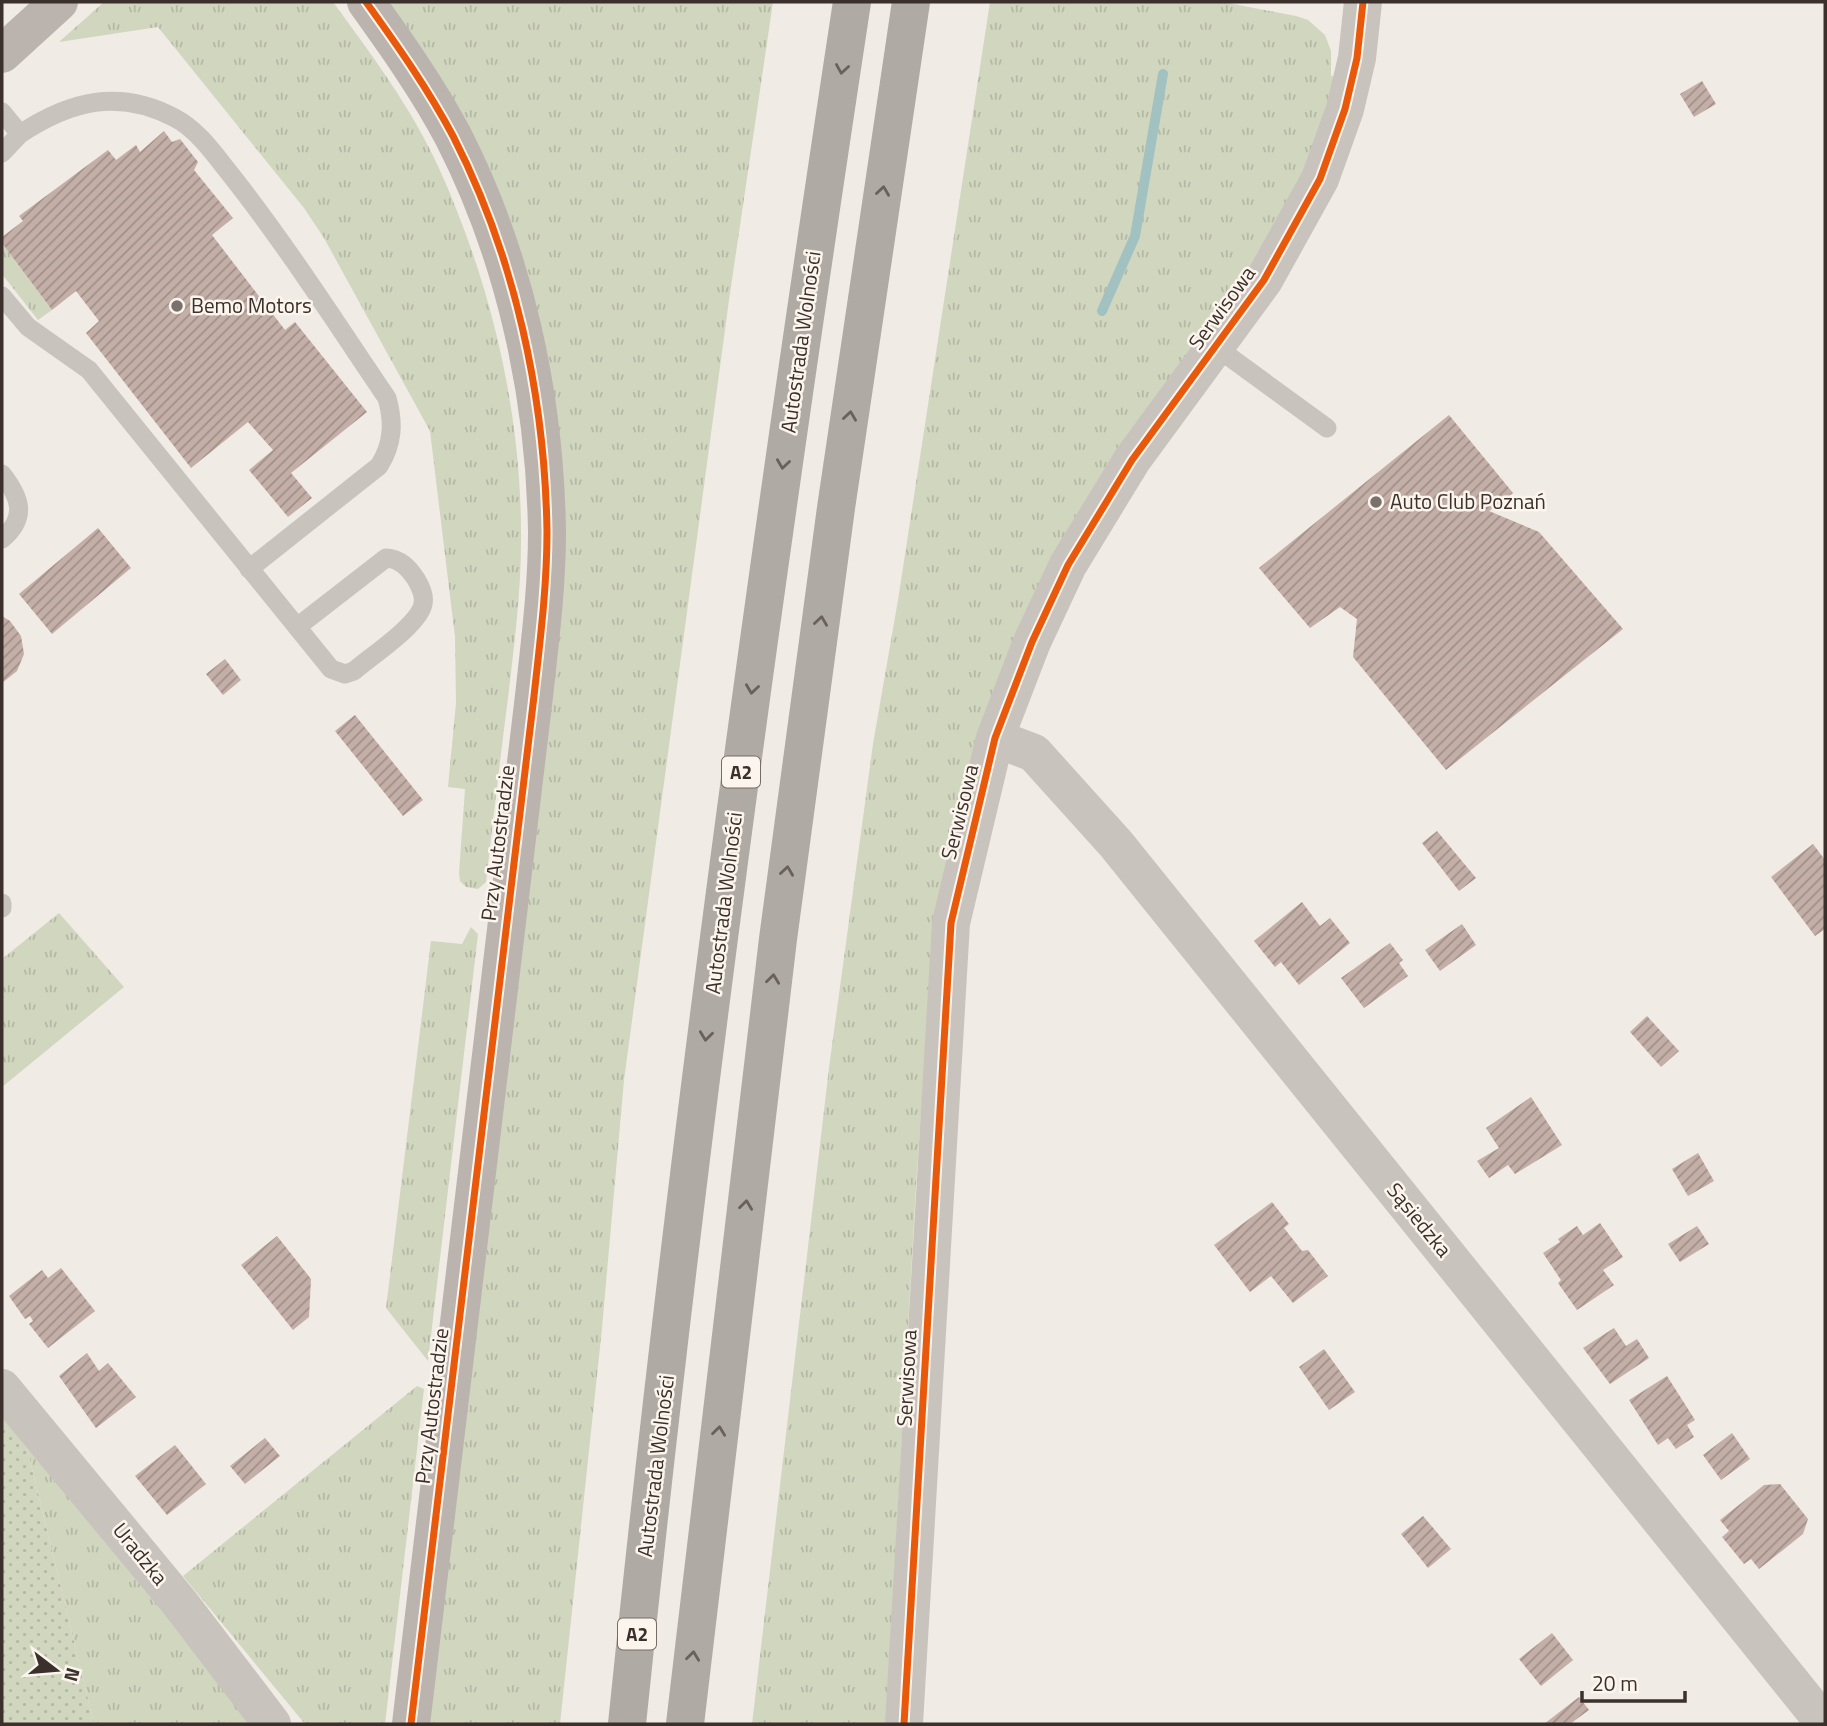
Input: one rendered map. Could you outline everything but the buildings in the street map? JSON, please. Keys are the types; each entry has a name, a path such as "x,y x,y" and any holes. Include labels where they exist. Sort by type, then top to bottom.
{"highway":[{"name":"Autostrada Wolności","path":"628,1719 649,1516 723,912 796,373 852,2"},
{"path":"685,1721 778,939 836,508 911,2"}],"street":[{"path":"2,54 59,2"},
{"name":"Przy Autostradzie","path":"366,2 413,68 452,135 491,225 513,293 530,361 542,440 546,511 545,587 536,674 411,1724"},
{"name":"Serwisowa","path":"904,1724 951,923 996,737 1032,642 1068,565 1132,460 1264,281 1320,179 1345,109 1357,58 1363,2"},
{"name":"Sąsiedzka","path":"996,737 1034,753 1116,844 1825,1724"},
{"name":"Uradzka","path":"2,1388 179,1602 272,1724"}],"lane":[{"path":"2,153 20,134 61,111 103,100 145,106 178,119 209,148 254,205 387,398 392,425 386,454 379,466 249,569"},
{"path":"2,112 20,134"},
{"path":"2,296 29,327 89,370 249,569 331,669 345,674 354,671 417,617 424,600 421,588 402,563 386,558 297,627"},
{"path":"1216,346 1327,428"},
{"path":"2,474 16,496 19,508 12,531 2,539"}],"green space":[{"path":"104,2 333,2 390,81 416,123 457,210 488,302 500,349 516,444 520,492 521,560 515,639 486,882 478,889 466,887 460,881 465,789 448,787 456,703 455,637 430,431 324,238 304,208 158,27 59,42"},
{"path":"386,2 773,2 729,300 624,1080 602,1328 560,1724 429,1724 559,436"},
{"path":"990,2 1223,2 1296,16 1308,20 1325,35 1331,51 1331,76 1336,77 1305,169 1262,251 1153,401 934,925 916,1186 886,1724 752,1724 829,1068 873,744 898,600"},
{"path":"2,243 52,310 38,320 2,274"},
{"path":"59,913 124,987 2,1087 2,959"},
{"path":"471,927 478,934 428,1361 386,1308 431,941 462,944"},
{"path":"417,1386 424,1389 385,1724 305,1724 183,1576"},
{"path":"2,1417 27,1448 94,1724 2,1724"},
{"path":"27,1448 200,1650 254,1724 94,1724"}],"waterway":[{"path":"1102,311 1135,236 1163,74"}],"cycle path":[{"path":"366,2 412,68 453,136 494,230 522,328 533,379 545,481 547,532 534,696 411,1724"},
{"path":"904,1724 951,923 995,738 1032,642 1068,565 1132,460 1264,280 1320,179 1345,109 1357,58 1363,2"}],"place":[{"name":"Bemo Motors","path":"177,306"},
{"name":"Auto Club Poznań","path":"1376,502"}]}
